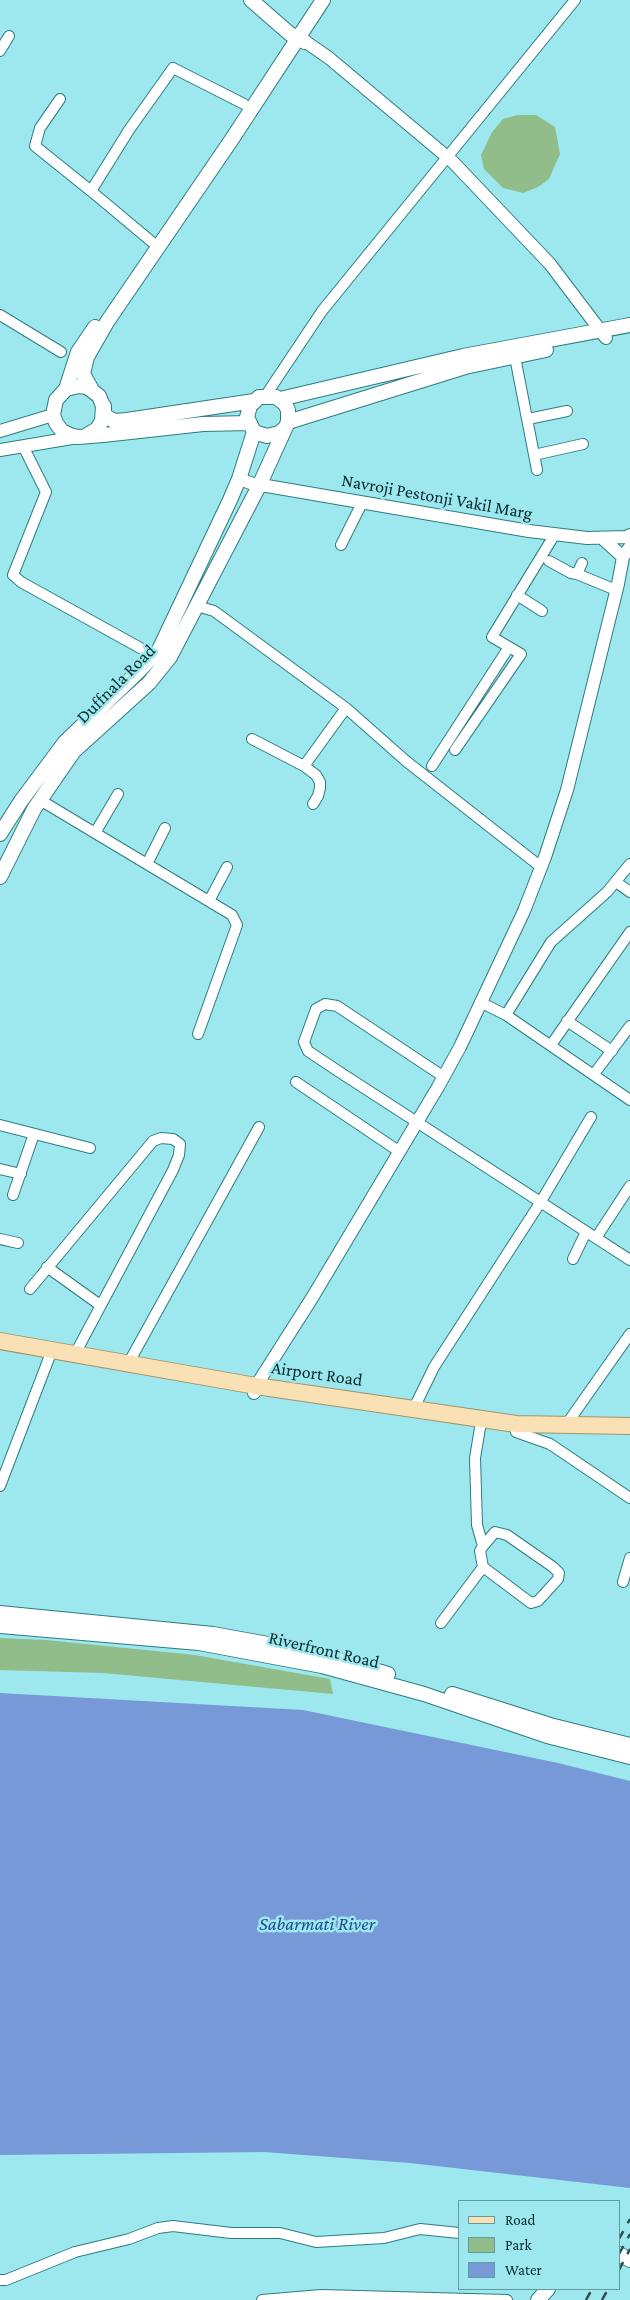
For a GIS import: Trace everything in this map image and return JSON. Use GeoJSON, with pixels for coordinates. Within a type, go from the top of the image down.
{"type":"FeatureCollection","features":[{"type":"Feature","properties":{"kind":"main road"},"geometry":{"type":"LineString","coordinates":[[251,0],[297,35]]}},
{"type":"Feature","properties":{"kind":"main road"},"geometry":{"type":"LineString","coordinates":[[261,0],[297,35]]}},
{"type":"Feature","properties":{"kind":"main road"},"geometry":{"type":"LineString","coordinates":[[313,0],[297,35],[232,139],[107,322],[87,357],[83,374],[92,390],[99,396],[104,415],[114,421],[260,398],[280,399],[463,356],[603,334],[630,333]]}},
{"type":"Feature","properties":{"kind":"main road"},"geometry":{"type":"LineString","coordinates":[[323,0],[244,104],[78,352],[66,389],[56,400],[53,415],[62,431],[83,436],[203,424],[252,427],[267,436],[280,433],[286,426],[465,367],[515,357],[630,325]]}},
{"type":"Feature","properties":{"kind":"main road"},"geometry":{"type":"LineString","coordinates":[[66,389],[78,386],[92,390]]}},
{"type":"Feature","properties":{"kind":"main road"},"geometry":{"type":"LineString","coordinates":[[0,834],[21,800],[65,742],[158,650],[239,479],[252,427],[248,411],[260,398]]}},
{"type":"Feature","properties":{"kind":"main road"},"geometry":{"type":"LineString","coordinates":[[280,399],[288,410],[286,426]]}},
{"type":"Feature","properties":{"kind":"main road"},"geometry":{"type":"LineString","coordinates":[[83,436],[97,429],[102,421],[103,406]]}},
{"type":"Feature","properties":{"kind":"main road","name":"Duffnala Road"},"geometry":{"type":"LineString","coordinates":[[0,877],[40,800],[74,751],[149,683],[170,657],[259,486],[286,426]]}},
{"type":"Feature","properties":{"kind":"main road","name":"Airport Road"},"geometry":{"type":"LineString","coordinates":[[0,1341],[128,1364],[255,1390],[414,1408],[516,1424],[630,1426]]}},
{"type":"Feature","properties":{"kind":"main road","name":"Airport Road"},"geometry":{"type":"LineString","coordinates":[[0,1350],[480,1428],[516,1432],[630,1434]]}},
{"type":"Feature","properties":{"kind":"main road","name":"Riverfront Road"},"geometry":{"type":"LineString","coordinates":[[0,1613],[213,1634],[312,1652],[424,1685],[550,1726],[630,1746]]}},
{"type":"Feature","properties":{"kind":"main road","name":"Riverfront Road"},"geometry":{"type":"LineString","coordinates":[[0,1626],[199,1643],[322,1666],[424,1694],[547,1736],[630,1757]]}},
{"type":"Feature","properties":{"kind":"main road"},"geometry":{"type":"LineString","coordinates":[[538,2300],[547,2290]]}},
{"type":"Feature","properties":{"kind":"street"},"geometry":{"type":"LineString","coordinates":[[260,398],[322,311],[576,0]]}},
{"type":"Feature","properties":{"kind":"street"},"geometry":{"type":"LineString","coordinates":[[297,35],[329,58],[448,158],[550,264],[603,334]]}},
{"type":"Feature","properties":{"kind":"street"},"geometry":{"type":"LineString","coordinates":[[0,51],[10,36]]}},
{"type":"Feature","properties":{"kind":"street"},"geometry":{"type":"LineString","coordinates":[[91,191],[129,130],[173,68],[244,104]]}},
{"type":"Feature","properties":{"kind":"street"},"geometry":{"type":"LineString","coordinates":[[60,99],[40,128],[35,138],[35,146],[152,242]]}},
{"type":"Feature","properties":{"kind":"street"},"geometry":{"type":"LineString","coordinates":[[0,315],[61,352]]}},
{"type":"Feature","properties":{"kind":"street"},"geometry":{"type":"LineString","coordinates":[[515,357],[537,470]]}},
{"type":"Feature","properties":{"kind":"street"},"geometry":{"type":"LineString","coordinates":[[528,419],[567,411]]}},
{"type":"Feature","properties":{"kind":"street"},"geometry":{"type":"LineString","coordinates":[[0,431],[53,415]]}},
{"type":"Feature","properties":{"kind":"street"},"geometry":{"type":"LineString","coordinates":[[0,450],[83,436]]}},
{"type":"Feature","properties":{"kind":"street"},"geometry":{"type":"LineString","coordinates":[[534,455],[583,444]]}},
{"type":"Feature","properties":{"kind":"street"},"geometry":{"type":"LineString","coordinates":[[23,446],[46,492],[13,575],[21,582],[153,655]]}},
{"type":"Feature","properties":{"kind":"street","name":"Navroji Pestonji Vakil Marg"},"geometry":{"type":"LineString","coordinates":[[239,479],[259,486],[465,522],[602,538],[626,537],[630,535]]}},
{"type":"Feature","properties":{"kind":"street"},"geometry":{"type":"LineString","coordinates":[[341,545],[362,503]]}},
{"type":"Feature","properties":{"kind":"street"},"geometry":{"type":"LineString","coordinates":[[455,750],[521,654],[492,637],[555,534]]}},
{"type":"Feature","properties":{"kind":"street"},"geometry":{"type":"LineString","coordinates":[[255,1390],[444,1077],[524,911],[567,790],[626,552],[602,538]]}},
{"type":"Feature","properties":{"kind":"street"},"geometry":{"type":"LineString","coordinates":[[549,561],[571,573],[616,590]]}},
{"type":"Feature","properties":{"kind":"street"},"geometry":{"type":"LineString","coordinates":[[577,574],[582,563]]}},
{"type":"Feature","properties":{"kind":"street"},"geometry":{"type":"LineString","coordinates":[[517,596],[542,611]]}},
{"type":"Feature","properties":{"kind":"street"},"geometry":{"type":"LineString","coordinates":[[197,606],[214,611],[346,708],[406,760],[541,867]]}},
{"type":"Feature","properties":{"kind":"street"},"geometry":{"type":"LineString","coordinates":[[432,766],[509,647]]}},
{"type":"Feature","properties":{"kind":"street"},"geometry":{"type":"LineString","coordinates":[[304,766],[346,708]]}},
{"type":"Feature","properties":{"kind":"street"},"geometry":{"type":"LineString","coordinates":[[252,739],[304,766],[316,775],[320,782],[318,796],[313,804]]}},
{"type":"Feature","properties":{"kind":"street"},"geometry":{"type":"LineString","coordinates":[[95,833],[118,794]]}},
{"type":"Feature","properties":{"kind":"street"},"geometry":{"type":"LineString","coordinates":[[40,800],[232,915],[237,925],[198,1034]]}},
{"type":"Feature","properties":{"kind":"street"},"geometry":{"type":"LineString","coordinates":[[147,864],[165,828]]}},
{"type":"Feature","properties":{"kind":"street"},"geometry":{"type":"LineString","coordinates":[[506,1015],[551,942],[616,882],[630,864]]}},
{"type":"Feature","properties":{"kind":"street"},"geometry":{"type":"LineString","coordinates":[[209,901],[227,867]]}},
{"type":"Feature","properties":{"kind":"street"},"geometry":{"type":"LineString","coordinates":[[616,882],[630,892]]}},
{"type":"Feature","properties":{"kind":"street"},"geometry":{"type":"LineString","coordinates":[[551,1044],[630,932]]}},
{"type":"Feature","properties":{"kind":"street"},"geometry":{"type":"LineString","coordinates":[[480,1002],[506,1015],[551,1044],[630,1100]]}},
{"type":"Feature","properties":{"kind":"street"},"geometry":{"type":"LineString","coordinates":[[444,1077],[336,1006],[325,1004],[316,1009],[304,1042],[308,1051],[540,1204],[630,1260]]}},
{"type":"Feature","properties":{"kind":"street"},"geometry":{"type":"LineString","coordinates":[[567,1021],[612,1051]]}},
{"type":"Feature","properties":{"kind":"street"},"geometry":{"type":"LineString","coordinates":[[594,1074],[630,1026]]}},
{"type":"Feature","properties":{"kind":"street"},"geometry":{"type":"LineString","coordinates":[[296,1082],[400,1152]]}},
{"type":"Feature","properties":{"kind":"street"},"geometry":{"type":"LineString","coordinates":[[414,1408],[434,1367],[540,1204],[591,1117]]}},
{"type":"Feature","properties":{"kind":"street"},"geometry":{"type":"LineString","coordinates":[[0,1125],[90,1148]]}},
{"type":"Feature","properties":{"kind":"street"},"geometry":{"type":"LineString","coordinates":[[128,1364],[258,1127]]}},
{"type":"Feature","properties":{"kind":"street"},"geometry":{"type":"LineString","coordinates":[[13,1195],[34,1134]]}},
{"type":"Feature","properties":{"kind":"street"},"geometry":{"type":"LineString","coordinates":[[30,1289],[153,1141],[161,1138],[173,1139],[180,1144],[179,1155],[173,1170],[75,1354]]}},
{"type":"Feature","properties":{"kind":"street"},"geometry":{"type":"LineString","coordinates":[[0,1169],[21,1174]]}},
{"type":"Feature","properties":{"kind":"street"},"geometry":{"type":"LineString","coordinates":[[596,1238],[630,1186]]}},
{"type":"Feature","properties":{"kind":"street"},"geometry":{"type":"LineString","coordinates":[[573,1259],[586,1232]]}},
{"type":"Feature","properties":{"kind":"street"},"geometry":{"type":"LineString","coordinates":[[0,1239],[18,1243]]}},
{"type":"Feature","properties":{"kind":"street"},"geometry":{"type":"LineString","coordinates":[[48,1267],[100,1304]]}},
{"type":"Feature","properties":{"kind":"street"},"geometry":{"type":"LineString","coordinates":[[566,1425],[630,1334]]}},
{"type":"Feature","properties":{"kind":"street"},"geometry":{"type":"LineString","coordinates":[[0,1486],[49,1358]]}},
{"type":"Feature","properties":{"kind":"street"},"geometry":{"type":"LineString","coordinates":[[480,1428],[475,1458],[477,1526],[483,1546]]}},
{"type":"Feature","properties":{"kind":"street"},"geometry":{"type":"LineString","coordinates":[[516,1432],[550,1444],[630,1498]]}},
{"type":"Feature","properties":{"kind":"street"},"geometry":{"type":"LineString","coordinates":[[495,1532],[501,1533],[559,1573],[558,1579],[538,1601],[532,1603],[483,1567],[480,1550],[483,1546],[495,1532]]}},
{"type":"Feature","properties":{"kind":"street"},"geometry":{"type":"LineString","coordinates":[[623,1582],[630,1558]]}},
{"type":"Feature","properties":{"kind":"street"},"geometry":{"type":"LineString","coordinates":[[441,1623],[483,1567]]}},
{"type":"Feature","properties":{"kind":"street"},"geometry":{"type":"LineString","coordinates":[[0,2280],[6,2280],[75,2252],[130,2239],[165,2227],[231,2233],[280,2233],[316,2242],[384,2238],[420,2229],[458,2233]]}},
{"type":"Feature","properties":{"kind":"street"},"geometry":{"type":"LineString","coordinates":[[262,2300],[321,2295],[507,2300]]}},
{"type":"Feature","properties":{"kind":"green space"},"geometry":{"type":"Polygon","coordinates":[[[518,115],[536,115],[555,127],[560,154],[549,179],[538,187],[523,193],[503,188],[484,169],[481,155],[492,132],[503,119],[518,115]]]}},
{"type":"Feature","properties":{"kind":"green space"},"geometry":{"type":"Polygon","coordinates":[[[0,1638],[46,1640],[195,1655],[330,1679],[333,1694],[103,1673],[0,1670],[0,1638]]]}},
{"type":"Feature","properties":{"kind":"water","name":"Sabarmati River"},"geometry":{"type":"Polygon","coordinates":[[[0,1693],[303,1710],[558,1763],[630,1781],[630,2188],[410,2163],[264,2152],[0,2155],[0,1693]]]}},
{"type":"Feature","properties":{"kind":"railway"},"geometry":{"type":"LineString","coordinates":[[620,2237],[630,2219]]}},
{"type":"Feature","properties":{"kind":"railway"},"geometry":{"type":"LineString","coordinates":[[620,2252],[630,2234]]}},
{"type":"Feature","properties":{"kind":"railway"},"geometry":{"type":"LineString","coordinates":[[620,2268],[630,2249]]}},
{"type":"Feature","properties":{"kind":"railway"},"geometry":{"type":"LineString","coordinates":[[586,2300],[591,2290]]}},
{"type":"Feature","properties":{"kind":"railway"},"geometry":{"type":"LineString","coordinates":[[602,2300],[607,2290]]}}]}
